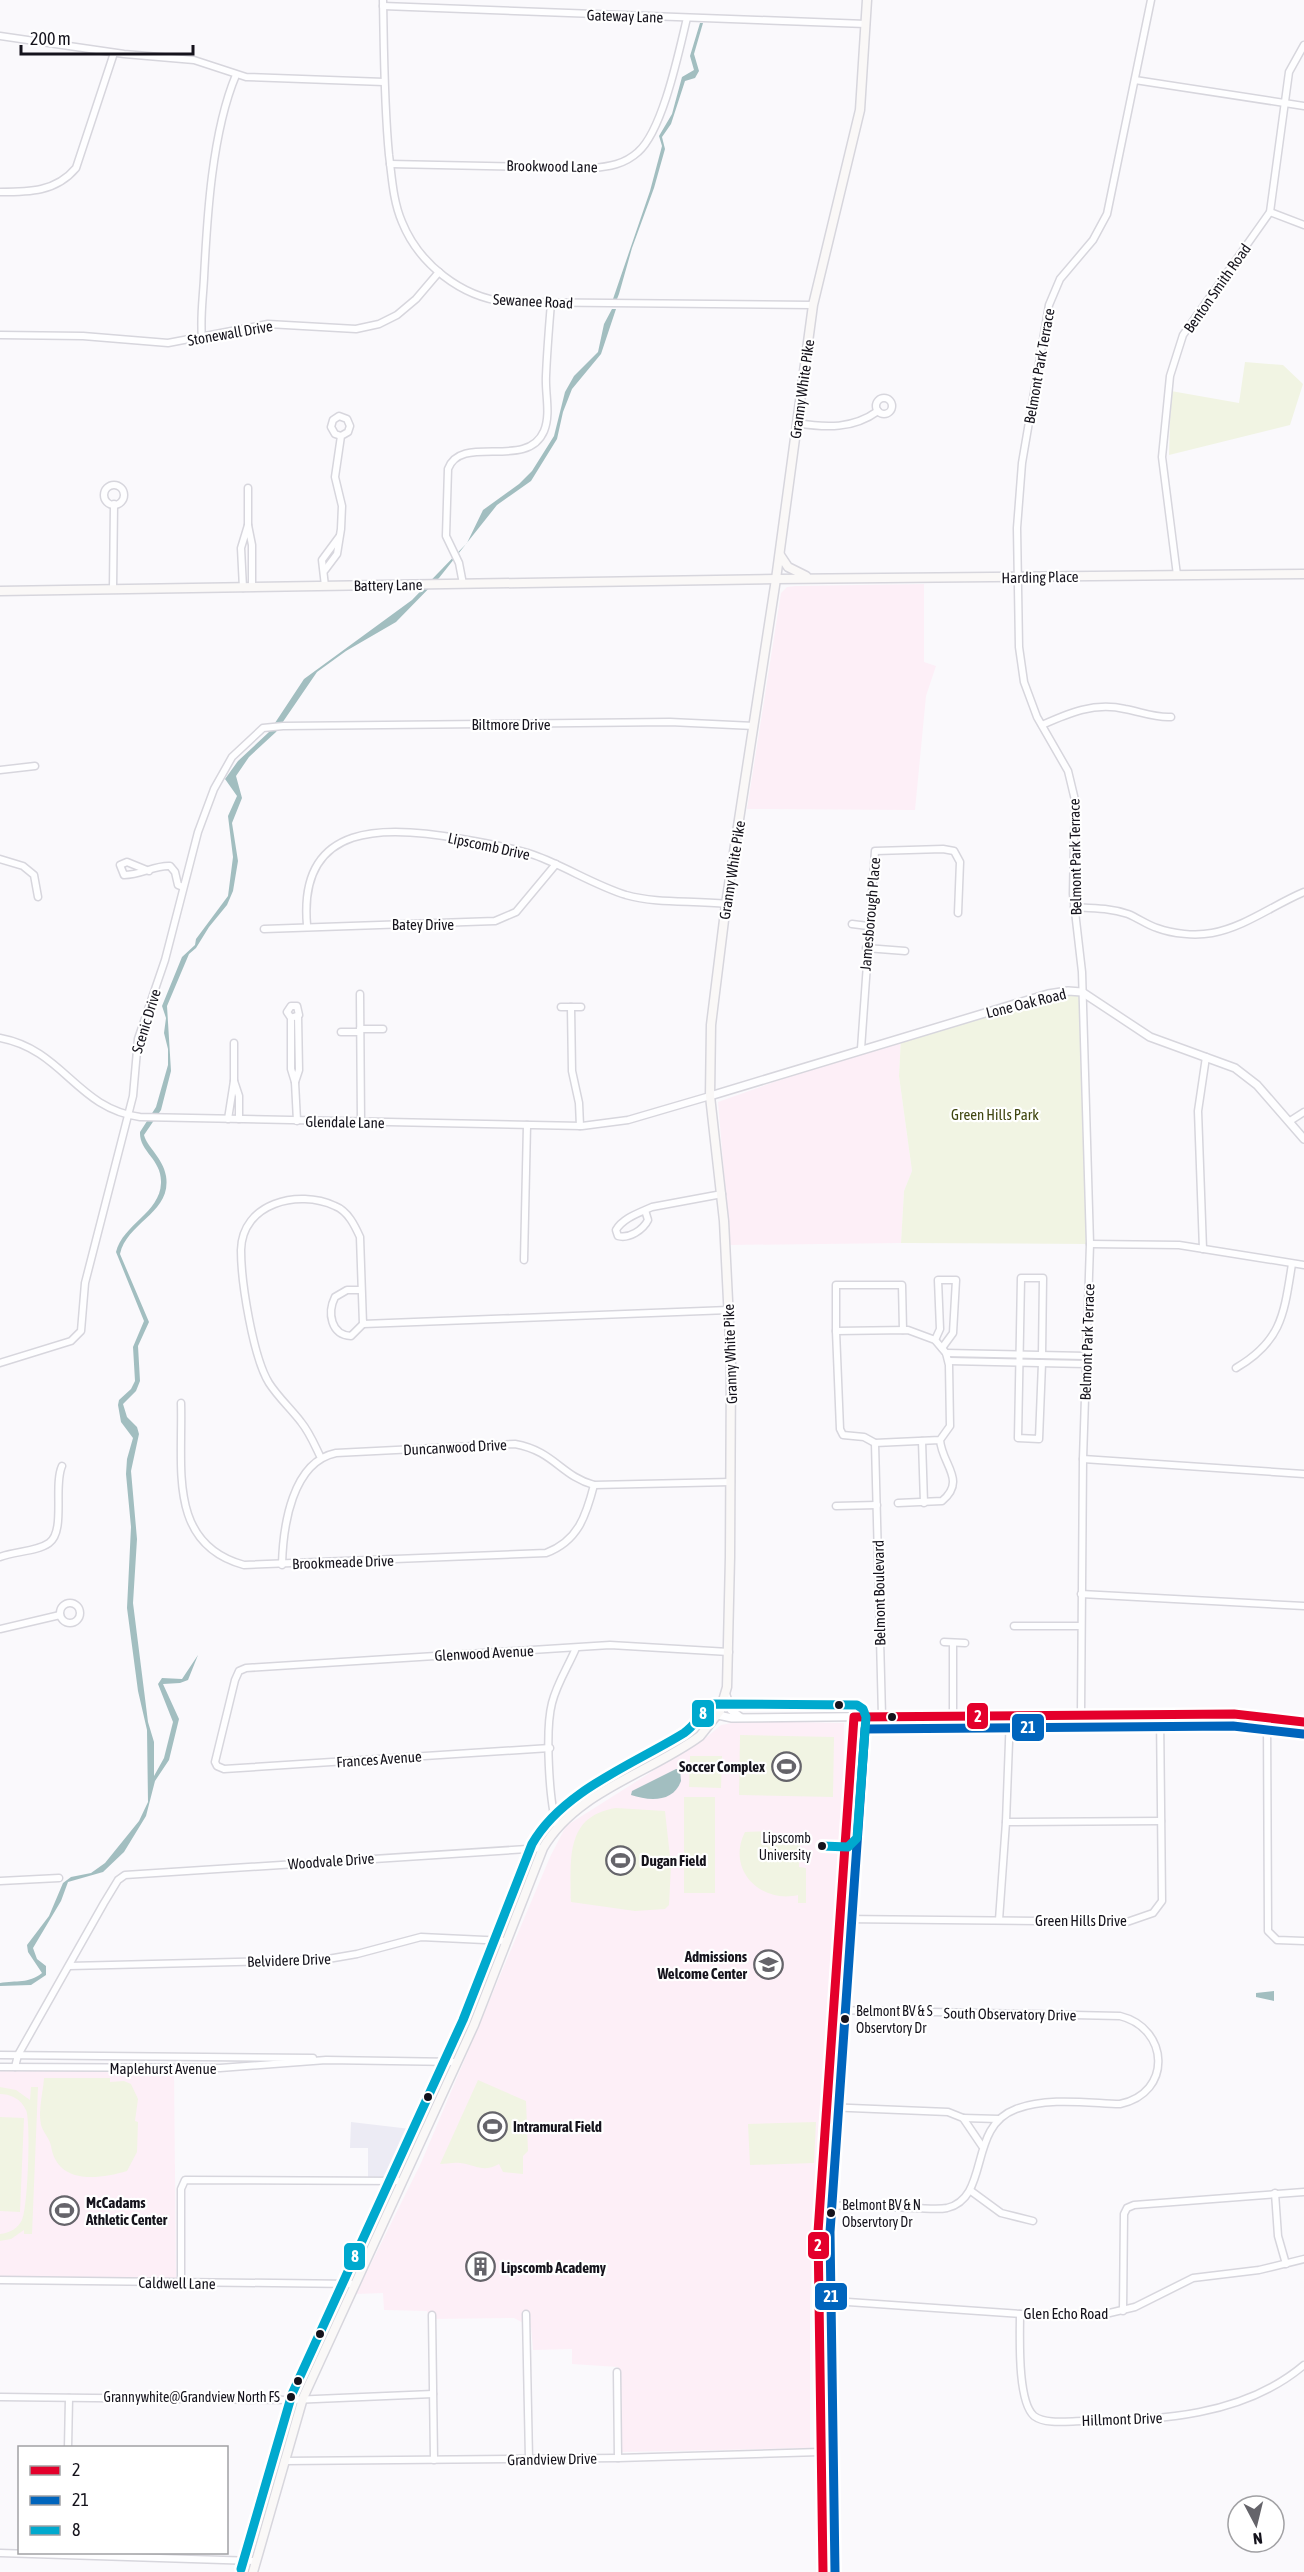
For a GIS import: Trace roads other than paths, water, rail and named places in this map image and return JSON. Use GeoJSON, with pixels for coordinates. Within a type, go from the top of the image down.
{"type":"FeatureCollection","features":[{"type":"Feature","properties":{"kind":"main road","name":"Granny White Pike"},"geometry":{"type":"LineString","coordinates":[[253,2572],[303,2398],[457,2062],[543,1848],[557,1827],[603,1793],[694,1741],[706,1731],[718,1715],[726,1695],[729,1652],[731,1482],[729,1310],[722,1194],[710,1096],[711,1033],[726,904],[777,579],[813,305],[860,110],[867,0]]}},
{"type":"Feature","properties":{"kind":"main road"},"geometry":{"type":"LineString","coordinates":[[780,554],[788,567],[812,579]]}},
{"type":"Feature","properties":{"kind":"main road","name":"Harding Place"},"geometry":{"type":"LineString","coordinates":[[777,579],[1304,574]]}},
{"type":"Feature","properties":{"kind":"main road","name":"Battery Lane"},"geometry":{"type":"LineString","coordinates":[[0,591],[777,579]]}},
{"type":"Feature","properties":{"kind":"street","name":"Belmont Park Terrace"},"geometry":{"type":"LineString","coordinates":[[1081,1713],[1083,1459],[1090,1244],[1082,992],[1074,907],[1073,787],[1065,764],[1042,725],[1029,696],[1021,661],[1018,577],[1020,476],[1048,312],[1060,279],[1093,240],[1107,214],[1151,0]]}},
{"type":"Feature","properties":{"kind":"street","name":"Gateway Lane"},"geometry":{"type":"LineString","coordinates":[[383,3],[866,24]]}},
{"type":"Feature","properties":{"kind":"street","name":"Sewanee Road"},"geometry":{"type":"LineString","coordinates":[[383,3],[384,82],[390,164],[396,202],[404,227],[419,251],[439,272],[459,286],[487,298],[551,303],[813,305]]}},
{"type":"Feature","properties":{"kind":"street","name":"Brookwood Lane"},"geometry":{"type":"LineString","coordinates":[[390,164],[591,168],[619,164],[642,149],[655,128],[687,18]]}},
{"type":"Feature","properties":{"kind":"street"},"geometry":{"type":"LineString","coordinates":[[0,36],[114,53],[198,61],[236,75],[384,82]]}},
{"type":"Feature","properties":{"kind":"street","name":"Benton Smith Road"},"geometry":{"type":"LineString","coordinates":[[1177,575],[1162,457],[1170,376],[1184,335],[1270,212],[1283,102],[1289,72],[1304,45]]}},
{"type":"Feature","properties":{"kind":"street"},"geometry":{"type":"LineString","coordinates":[[0,192],[45,189],[61,182],[72,173],[87,140],[114,53]]}},
{"type":"Feature","properties":{"kind":"street"},"geometry":{"type":"LineString","coordinates":[[202,338],[210,200],[224,111],[236,75]]}},
{"type":"Feature","properties":{"kind":"street"},"geometry":{"type":"LineString","coordinates":[[1135,80],[1304,106]]}},
{"type":"Feature","properties":{"kind":"street"},"geometry":{"type":"LineString","coordinates":[[1270,212],[1304,225]]}},
{"type":"Feature","properties":{"kind":"street","name":"Stonewall Drive"},"geometry":{"type":"LineString","coordinates":[[0,335],[83,336],[168,343],[268,324],[347,330],[369,327],[389,320],[405,309],[439,272]]}},
{"type":"Feature","properties":{"kind":"street"},"geometry":{"type":"LineString","coordinates":[[463,584],[459,563],[446,536],[447,481],[450,464],[463,454],[515,451],[537,442],[544,432],[547,422],[546,390],[551,303]]}},
{"type":"Feature","properties":{"kind":"street"},"geometry":{"type":"LineString","coordinates":[[797,423],[828,427],[843,426],[878,411]]}},
{"type":"Feature","properties":{"kind":"street"},"geometry":{"type":"LineString","coordinates":[[325,570],[337,554],[342,512],[335,475],[341,436]]}},
{"type":"Feature","properties":{"kind":"street"},"geometry":{"type":"LineString","coordinates":[[247,587],[253,555],[248,525],[248,488]]}},
{"type":"Feature","properties":{"kind":"street"},"geometry":{"type":"LineString","coordinates":[[113,590],[114,504]]}},
{"type":"Feature","properties":{"kind":"street"},"geometry":{"type":"LineString","coordinates":[[247,587],[240,548],[248,525]]}},
{"type":"Feature","properties":{"kind":"street"},"geometry":{"type":"LineString","coordinates":[[325,586],[323,558],[339,537]]}},
{"type":"Feature","properties":{"kind":"street"},"geometry":{"type":"LineString","coordinates":[[1042,725],[1078,710],[1100,706],[1172,717]]}},
{"type":"Feature","properties":{"kind":"street","name":"Biltmore Drive"},"geometry":{"type":"LineString","coordinates":[[269,727],[670,722],[754,726]]}},
{"type":"Feature","properties":{"kind":"street","name":"Scenic Drive"},"geometry":{"type":"LineString","coordinates":[[0,1363],[77,1337],[82,1327],[85,1283],[133,1096],[135,1058],[140,1033],[163,966],[198,832],[217,781],[241,747],[269,727]]}},
{"type":"Feature","properties":{"kind":"street"},"geometry":{"type":"LineString","coordinates":[[0,770],[35,766]]}},
{"type":"Feature","properties":{"kind":"street","name":"Lipscomb Drive"},"geometry":{"type":"LineString","coordinates":[[307,925],[306,903],[314,870],[335,844],[360,834],[406,833],[453,837],[506,847],[556,864],[592,882],[630,896],[663,901],[726,904]]}},
{"type":"Feature","properties":{"kind":"street","name":"Jamesborough Place"},"geometry":{"type":"LineString","coordinates":[[861,1049],[873,854],[879,849],[943,849],[957,853],[960,862],[958,913]]}},
{"type":"Feature","properties":{"kind":"street"},"geometry":{"type":"LineString","coordinates":[[0,859],[18,864],[34,875],[38,897]]}},
{"type":"Feature","properties":{"kind":"street","name":"Batey Drive"},"geometry":{"type":"LineString","coordinates":[[264,929],[307,925],[457,924],[504,919],[523,905],[556,864]]}},
{"type":"Feature","properties":{"kind":"street"},"geometry":{"type":"LineString","coordinates":[[149,871],[170,866],[175,872],[178,885],[183,887]]}},
{"type":"Feature","properties":{"kind":"street"},"geometry":{"type":"LineString","coordinates":[[1074,907],[1108,909],[1130,915],[1158,928],[1178,932],[1212,933],[1257,916],[1279,902],[1304,892]]}},
{"type":"Feature","properties":{"kind":"street"},"geometry":{"type":"LineString","coordinates":[[852,924],[868,926]]}},
{"type":"Feature","properties":{"kind":"street"},"geometry":{"type":"LineString","coordinates":[[867,948],[905,951]]}},
{"type":"Feature","properties":{"kind":"street","name":"Lone Oak Road"},"geometry":{"type":"LineString","coordinates":[[710,1096],[1048,994],[1068,991],[1082,992],[1144,1034],[1229,1065],[1250,1078],[1304,1139]]}},
{"type":"Feature","properties":{"kind":"street"},"geometry":{"type":"LineString","coordinates":[[360,994],[361,1122]]}},
{"type":"Feature","properties":{"kind":"street"},"geometry":{"type":"LineString","coordinates":[[561,1007],[581,1007]]}},
{"type":"Feature","properties":{"kind":"street"},"geometry":{"type":"LineString","coordinates":[[571,1007],[572,1071],[579,1103],[580,1126]]}},
{"type":"Feature","properties":{"kind":"street"},"geometry":{"type":"LineString","coordinates":[[295,1082],[299,1070],[295,1017],[291,1069],[295,1082],[297,1121]]}},
{"type":"Feature","properties":{"kind":"street"},"geometry":{"type":"LineString","coordinates":[[341,1032],[383,1029]]}},
{"type":"Feature","properties":{"kind":"street","name":"Glendale Lane"},"geometry":{"type":"LineString","coordinates":[[0,1038],[25,1045],[40,1053],[95,1101],[109,1110],[144,1117],[580,1126],[628,1120],[710,1096]]}},
{"type":"Feature","properties":{"kind":"street"},"geometry":{"type":"LineString","coordinates":[[228,1119],[234,1081],[234,1043]]}},
{"type":"Feature","properties":{"kind":"street"},"geometry":{"type":"LineString","coordinates":[[291,1047],[299,1047]]}},
{"type":"Feature","properties":{"kind":"street"},"geometry":{"type":"LineString","coordinates":[[1203,1249],[1198,1111],[1206,1057]]}},
{"type":"Feature","properties":{"kind":"street"},"geometry":{"type":"LineString","coordinates":[[234,1081],[239,1096],[239,1119]]}},
{"type":"Feature","properties":{"kind":"street"},"geometry":{"type":"LineString","coordinates":[[1290,1122],[1304,1112]]}},
{"type":"Feature","properties":{"kind":"street"},"geometry":{"type":"LineString","coordinates":[[524,1260],[527,1125]]}},
{"type":"Feature","properties":{"kind":"street"},"geometry":{"type":"LineString","coordinates":[[645,1210],[648,1220],[645,1226],[629,1236],[618,1236],[616,1230],[620,1224],[645,1210],[722,1194]]}},
{"type":"Feature","properties":{"kind":"street"},"geometry":{"type":"LineString","coordinates":[[282,1565],[286,1528],[297,1489],[306,1471],[321,1458],[308,1432],[274,1390],[261,1366],[248,1309],[241,1252],[242,1235],[251,1218],[262,1209],[292,1200],[336,1206],[346,1214],[360,1237],[360,1290],[363,1324]]}},
{"type":"Feature","properties":{"kind":"street"},"geometry":{"type":"LineString","coordinates":[[1090,1244],[1152,1243],[1304,1265]]}},
{"type":"Feature","properties":{"kind":"street"},"geometry":{"type":"LineString","coordinates":[[1236,1368],[1261,1352],[1279,1328],[1292,1264]]}},
{"type":"Feature","properties":{"kind":"street"},"geometry":{"type":"LineString","coordinates":[[1042,1355],[1043,1278],[1021,1278],[1018,1438],[1040,1438],[1042,1363]]}},
{"type":"Feature","properties":{"kind":"street"},"geometry":{"type":"LineString","coordinates":[[935,1340],[940,1329],[938,1280],[956,1280],[954,1333],[944,1350]]}},
{"type":"Feature","properties":{"kind":"street"},"geometry":{"type":"LineString","coordinates":[[903,1330],[902,1285],[836,1285],[841,1432],[845,1437],[864,1437],[875,1443],[940,1440]]}},
{"type":"Feature","properties":{"kind":"street"},"geometry":{"type":"LineString","coordinates":[[360,1290],[347,1290],[335,1298],[332,1303],[332,1323],[339,1334],[351,1336],[363,1324],[729,1310]]}},
{"type":"Feature","properties":{"kind":"street"},"geometry":{"type":"LineString","coordinates":[[836,1331],[903,1330],[935,1340],[949,1360],[950,1426],[940,1440],[942,1454],[955,1479],[944,1499],[924,1503],[898,1503]]}},
{"type":"Feature","properties":{"kind":"street"},"geometry":{"type":"LineString","coordinates":[[944,1350],[1086,1356]]}},
{"type":"Feature","properties":{"kind":"street"},"geometry":{"type":"LineString","coordinates":[[949,1360],[1086,1364]]}},
{"type":"Feature","properties":{"kind":"street","name":"Brookmeade Drive"},"geometry":{"type":"LineString","coordinates":[[181,1403],[184,1499],[188,1520],[196,1535],[209,1549],[233,1562],[253,1566],[546,1552],[569,1540],[578,1530],[594,1485]]}},
{"type":"Feature","properties":{"kind":"street"},"geometry":{"type":"LineString","coordinates":[[922,1441],[924,1503]]}},
{"type":"Feature","properties":{"kind":"street","name":"Belmont Boulevard"},"geometry":{"type":"LineString","coordinates":[[875,1443],[882,1716]]}},
{"type":"Feature","properties":{"kind":"street","name":"Duncanwood Drive"},"geometry":{"type":"LineString","coordinates":[[321,1458],[352,1452],[515,1444],[537,1449],[574,1477],[594,1485],[731,1482]]}},
{"type":"Feature","properties":{"kind":"street"},"geometry":{"type":"LineString","coordinates":[[1083,1459],[1304,1474]]}},
{"type":"Feature","properties":{"kind":"street"},"geometry":{"type":"LineString","coordinates":[[0,1557],[43,1546],[53,1539],[57,1527],[57,1482],[62,1466]]}},
{"type":"Feature","properties":{"kind":"street"},"geometry":{"type":"LineString","coordinates":[[836,1506],[877,1505]]}},
{"type":"Feature","properties":{"kind":"street"},"geometry":{"type":"LineString","coordinates":[[53,1539],[59,1544]]}},
{"type":"Feature","properties":{"kind":"street"},"geometry":{"type":"LineString","coordinates":[[1082,1594],[1304,1606]]}},
{"type":"Feature","properties":{"kind":"street"},"geometry":{"type":"LineString","coordinates":[[0,1629],[60,1615]]}},
{"type":"Feature","properties":{"kind":"street"},"geometry":{"type":"LineString","coordinates":[[1014,1626],[1081,1626]]}},
{"type":"Feature","properties":{"kind":"street"},"geometry":{"type":"LineString","coordinates":[[944,1642],[965,1642]]}},
{"type":"Feature","properties":{"kind":"street"},"geometry":{"type":"LineString","coordinates":[[953,1642],[953,1715]]}},
{"type":"Feature","properties":{"kind":"street","name":"Glenwood Avenue"},"geometry":{"type":"LineString","coordinates":[[215,1759],[239,1671],[246,1668],[623,1645],[729,1652]]}},
{"type":"Feature","properties":{"kind":"street"},"geometry":{"type":"LineString","coordinates":[[557,1827],[554,1814],[550,1748],[552,1703],[576,1648]]}},
{"type":"Feature","properties":{"kind":"street"},"geometry":{"type":"LineString","coordinates":[[726,1695],[731,1710],[742,1718]]}},
{"type":"Feature","properties":{"kind":"street"},"geometry":{"type":"LineString","coordinates":[[718,1715],[742,1718],[1160,1713],[1267,1717],[1304,1722]]}},
{"type":"Feature","properties":{"kind":"street","name":"Green Hills Drive"},"geometry":{"type":"LineString","coordinates":[[841,1918],[1127,1922],[1153,1913],[1162,1901],[1160,1713]]}},
{"type":"Feature","properties":{"kind":"street"},"geometry":{"type":"LineString","coordinates":[[999,1920],[1010,1715]]}},
{"type":"Feature","properties":{"kind":"street"},"geometry":{"type":"LineString","coordinates":[[823,2572],[819,2205],[854,1717]]}},
{"type":"Feature","properties":{"kind":"street"},"geometry":{"type":"LineString","coordinates":[[1267,1717],[1268,1931],[1277,1940],[1304,1941]]}},
{"type":"Feature","properties":{"kind":"street","name":"Frances Avenue"},"geometry":{"type":"LineString","coordinates":[[215,1759],[217,1766],[224,1769],[550,1748]]}},
{"type":"Feature","properties":{"kind":"street"},"geometry":{"type":"LineString","coordinates":[[1006,1822],[1161,1821]]}},
{"type":"Feature","properties":{"kind":"street","name":"Woodvale Drive"},"geometry":{"type":"LineString","coordinates":[[69,1965],[120,1878],[135,1873],[543,1848]]}},
{"type":"Feature","properties":{"kind":"street"},"geometry":{"type":"LineString","coordinates":[[0,1881],[58,1878]]}},
{"type":"Feature","properties":{"kind":"street","name":"Belvidere Drive"},"geometry":{"type":"LineString","coordinates":[[69,1965],[322,1960],[357,1954],[421,1937],[506,1941]]}},
{"type":"Feature","properties":{"kind":"street"},"geometry":{"type":"LineString","coordinates":[[15,2067],[18,2055],[69,1965]]}},
{"type":"Feature","properties":{"kind":"street","name":"South Observatory Drive"},"geometry":{"type":"LineString","coordinates":[[833,2010],[1120,2016],[1135,2020],[1151,2034],[1158,2053],[1159,2070],[1154,2082],[1133,2101],[1120,2104],[1039,2104],[1016,2109],[999,2119]]}},
{"type":"Feature","properties":{"kind":"street","name":"Maplehurst Avenue"},"geometry":{"type":"LineString","coordinates":[[0,2055],[305,2057],[326,2060]]}},
{"type":"Feature","properties":{"kind":"street","name":"Maplehurst Avenue"},"geometry":{"type":"LineString","coordinates":[[0,2067],[220,2068],[326,2060],[457,2062]]}},
{"type":"Feature","properties":{"kind":"street"},"geometry":{"type":"LineString","coordinates":[[826,2107],[927,2109],[948,2112],[963,2118],[999,2119]]}},
{"type":"Feature","properties":{"kind":"street"},"geometry":{"type":"LineString","coordinates":[[963,2118],[981,2146]]}},
{"type":"Feature","properties":{"kind":"street"},"geometry":{"type":"LineString","coordinates":[[819,2205],[949,2207],[971,2191],[978,2169],[981,2146],[999,2119]]}},
{"type":"Feature","properties":{"kind":"street"},"geometry":{"type":"LineString","coordinates":[[181,2283],[181,2192],[185,2180],[402,2181]]}},
{"type":"Feature","properties":{"kind":"street"},"geometry":{"type":"LineString","coordinates":[[971,2191],[1001,2213],[1034,2222]]}},
{"type":"Feature","properties":{"kind":"street"},"geometry":{"type":"LineString","coordinates":[[1123,2312],[1124,2214],[1127,2208],[1134,2205],[1304,2192]]}},
{"type":"Feature","properties":{"kind":"street"},"geometry":{"type":"LineString","coordinates":[[1275,2193],[1278,2236],[1286,2264]]}},
{"type":"Feature","properties":{"kind":"street","name":"Glen Echo Road"},"geometry":{"type":"LineString","coordinates":[[819,2300],[1070,2316],[1123,2312],[1192,2278],[1259,2270],[1304,2259]]}},
{"type":"Feature","properties":{"kind":"street","name":"Caldwell Lane"},"geometry":{"type":"LineString","coordinates":[[0,2280],[354,2284]]}},
{"type":"Feature","properties":{"kind":"street"},"geometry":{"type":"LineString","coordinates":[[526,2314],[529,2459]]}},
{"type":"Feature","properties":{"kind":"street","name":"Hillmont Drive"},"geometry":{"type":"LineString","coordinates":[[1020,2314],[1024,2392],[1030,2411],[1039,2419],[1101,2421],[1187,2415],[1244,2400],[1276,2384],[1304,2365]]}},
{"type":"Feature","properties":{"kind":"street"},"geometry":{"type":"LineString","coordinates":[[432,2315],[434,2460]]}},
{"type":"Feature","properties":{"kind":"street"},"geometry":{"type":"LineString","coordinates":[[617,2372],[618,2458]]}},
{"type":"Feature","properties":{"kind":"street"},"geometry":{"type":"LineString","coordinates":[[0,2397],[292,2400],[433,2394]]}},
{"type":"Feature","properties":{"kind":"street"},"geometry":{"type":"LineString","coordinates":[[68,2446],[69,2398]]}},
{"type":"Feature","properties":{"kind":"street","name":"Grandview Drive"},"geometry":{"type":"LineString","coordinates":[[284,2461],[618,2458],[820,2452]]}},
{"type":"Feature","properties":{"kind":"street"},"geometry":{"type":"LineString","coordinates":[[0,2553],[18,2554]]}},
{"type":"Feature","properties":{"kind":"street"},"geometry":{"type":"LineString","coordinates":[[34,2554],[255,2561]]}},
{"type":"Feature","properties":{"kind":"water"},"geometry":{"type":"Polygon","coordinates":[[[700,23],[703,23],[694,54],[699,71],[695,78],[685,81],[671,124],[662,137],[665,149],[654,188],[632,248],[619,294],[617,299],[613,299],[650,191],[662,146],[659,136],[672,114],[682,77],[694,70],[690,56],[700,23]]]}},
{"type":"Feature","properties":{"kind":"water"},"geometry":{"type":"Polygon","coordinates":[[[612,309],[616,309],[601,354],[572,389],[563,412],[557,439],[531,481],[497,505],[467,542],[483,510],[519,484],[532,471],[554,436],[565,392],[574,376],[598,352],[604,324],[612,309]]]}},
{"type":"Feature","properties":{"kind":"water"},"geometry":{"type":"Polygon","coordinates":[[[466,544],[439,578],[396,622],[346,651],[317,672],[276,732],[249,757],[236,776],[242,798],[232,823],[238,861],[233,891],[227,905],[196,948],[189,954],[167,1006],[171,1071],[161,1110],[144,1135],[164,1170],[166,1189],[156,1209],[131,1234],[120,1254],[149,1322],[138,1346],[140,1381],[136,1391],[123,1404],[127,1417],[137,1427],[139,1434],[131,1471],[137,1539],[133,1603],[148,1722],[154,1742],[154,1776],[164,1758],[173,1722],[158,1684],[162,1678],[182,1679],[198,1655],[188,1680],[163,1684],[179,1719],[169,1760],[155,1781],[146,1816],[124,1852],[103,1872],[68,1882],[61,1901],[33,1948],[37,1959],[46,1966],[46,1975],[31,1985],[0,1986],[0,1983],[27,1980],[42,1973],[28,1952],[27,1945],[49,1916],[63,1883],[71,1877],[91,1873],[105,1863],[139,1821],[148,1802],[147,1730],[138,1691],[127,1608],[131,1527],[126,1474],[127,1459],[133,1438],[121,1422],[118,1405],[119,1400],[131,1389],[135,1381],[133,1347],[144,1321],[116,1252],[126,1234],[155,1202],[161,1183],[158,1168],[143,1145],[140,1132],[156,1107],[168,1065],[168,1049],[164,1033],[166,1018],[162,1006],[182,957],[195,945],[196,939],[228,896],[233,857],[228,816],[237,796],[225,779],[238,761],[269,732],[304,679],[412,600],[466,544]]]}},
{"type":"Feature","properties":{"kind":"water"},"geometry":{"type":"Polygon","coordinates":[[[680,1769],[681,1781],[677,1788],[666,1797],[653,1799],[631,1795],[632,1791],[680,1769]]]}},
{"type":"Feature","properties":{"kind":"water"},"geometry":{"type":"Polygon","coordinates":[[[1274,1991],[1274,2001],[1256,1997],[1256,1993],[1274,1991]]]}},
{"type":"Feature","properties":{"kind":"place","name":"Soccer Complex"},"geometry":{"type":"Point","coordinates":[786,1766]}},
{"type":"Feature","properties":{"kind":"place","name":"Lipscomb University"},"geometry":{"type":"Point","coordinates":[822,1846]}},
{"type":"Feature","properties":{"kind":"place","name":"Dugan Field"},"geometry":{"type":"Point","coordinates":[620,1860]}},
{"type":"Feature","properties":{"kind":"place","name":"Admissions Welcome Center"},"geometry":{"type":"Point","coordinates":[768,1965]}},
{"type":"Feature","properties":{"kind":"place","name":"Belmont BV & S Observtory Dr"},"geometry":{"type":"Point","coordinates":[845,2019]}},
{"type":"Feature","properties":{"kind":"place","name":"Intramural Field"},"geometry":{"type":"Point","coordinates":[492,2126]}},
{"type":"Feature","properties":{"kind":"place","name":"McCadams Athletic Center"},"geometry":{"type":"Point","coordinates":[65,2211]}},
{"type":"Feature","properties":{"kind":"place","name":"Belmont BV & N Observtory Dr"},"geometry":{"type":"Point","coordinates":[831,2213]}},
{"type":"Feature","properties":{"kind":"place","name":"Lipscomb Academy"},"geometry":{"type":"Point","coordinates":[480,2267]}},
{"type":"Feature","properties":{"kind":"place","name":"Grannywhite@Grandview North FS"},"geometry":{"type":"Point","coordinates":[291,2397]}},
{"type":"Feature","properties":{"kind":"park label","name":"Green Hills Park"},"geometry":{"type":"Point","coordinates":[995,1114]}}]}
